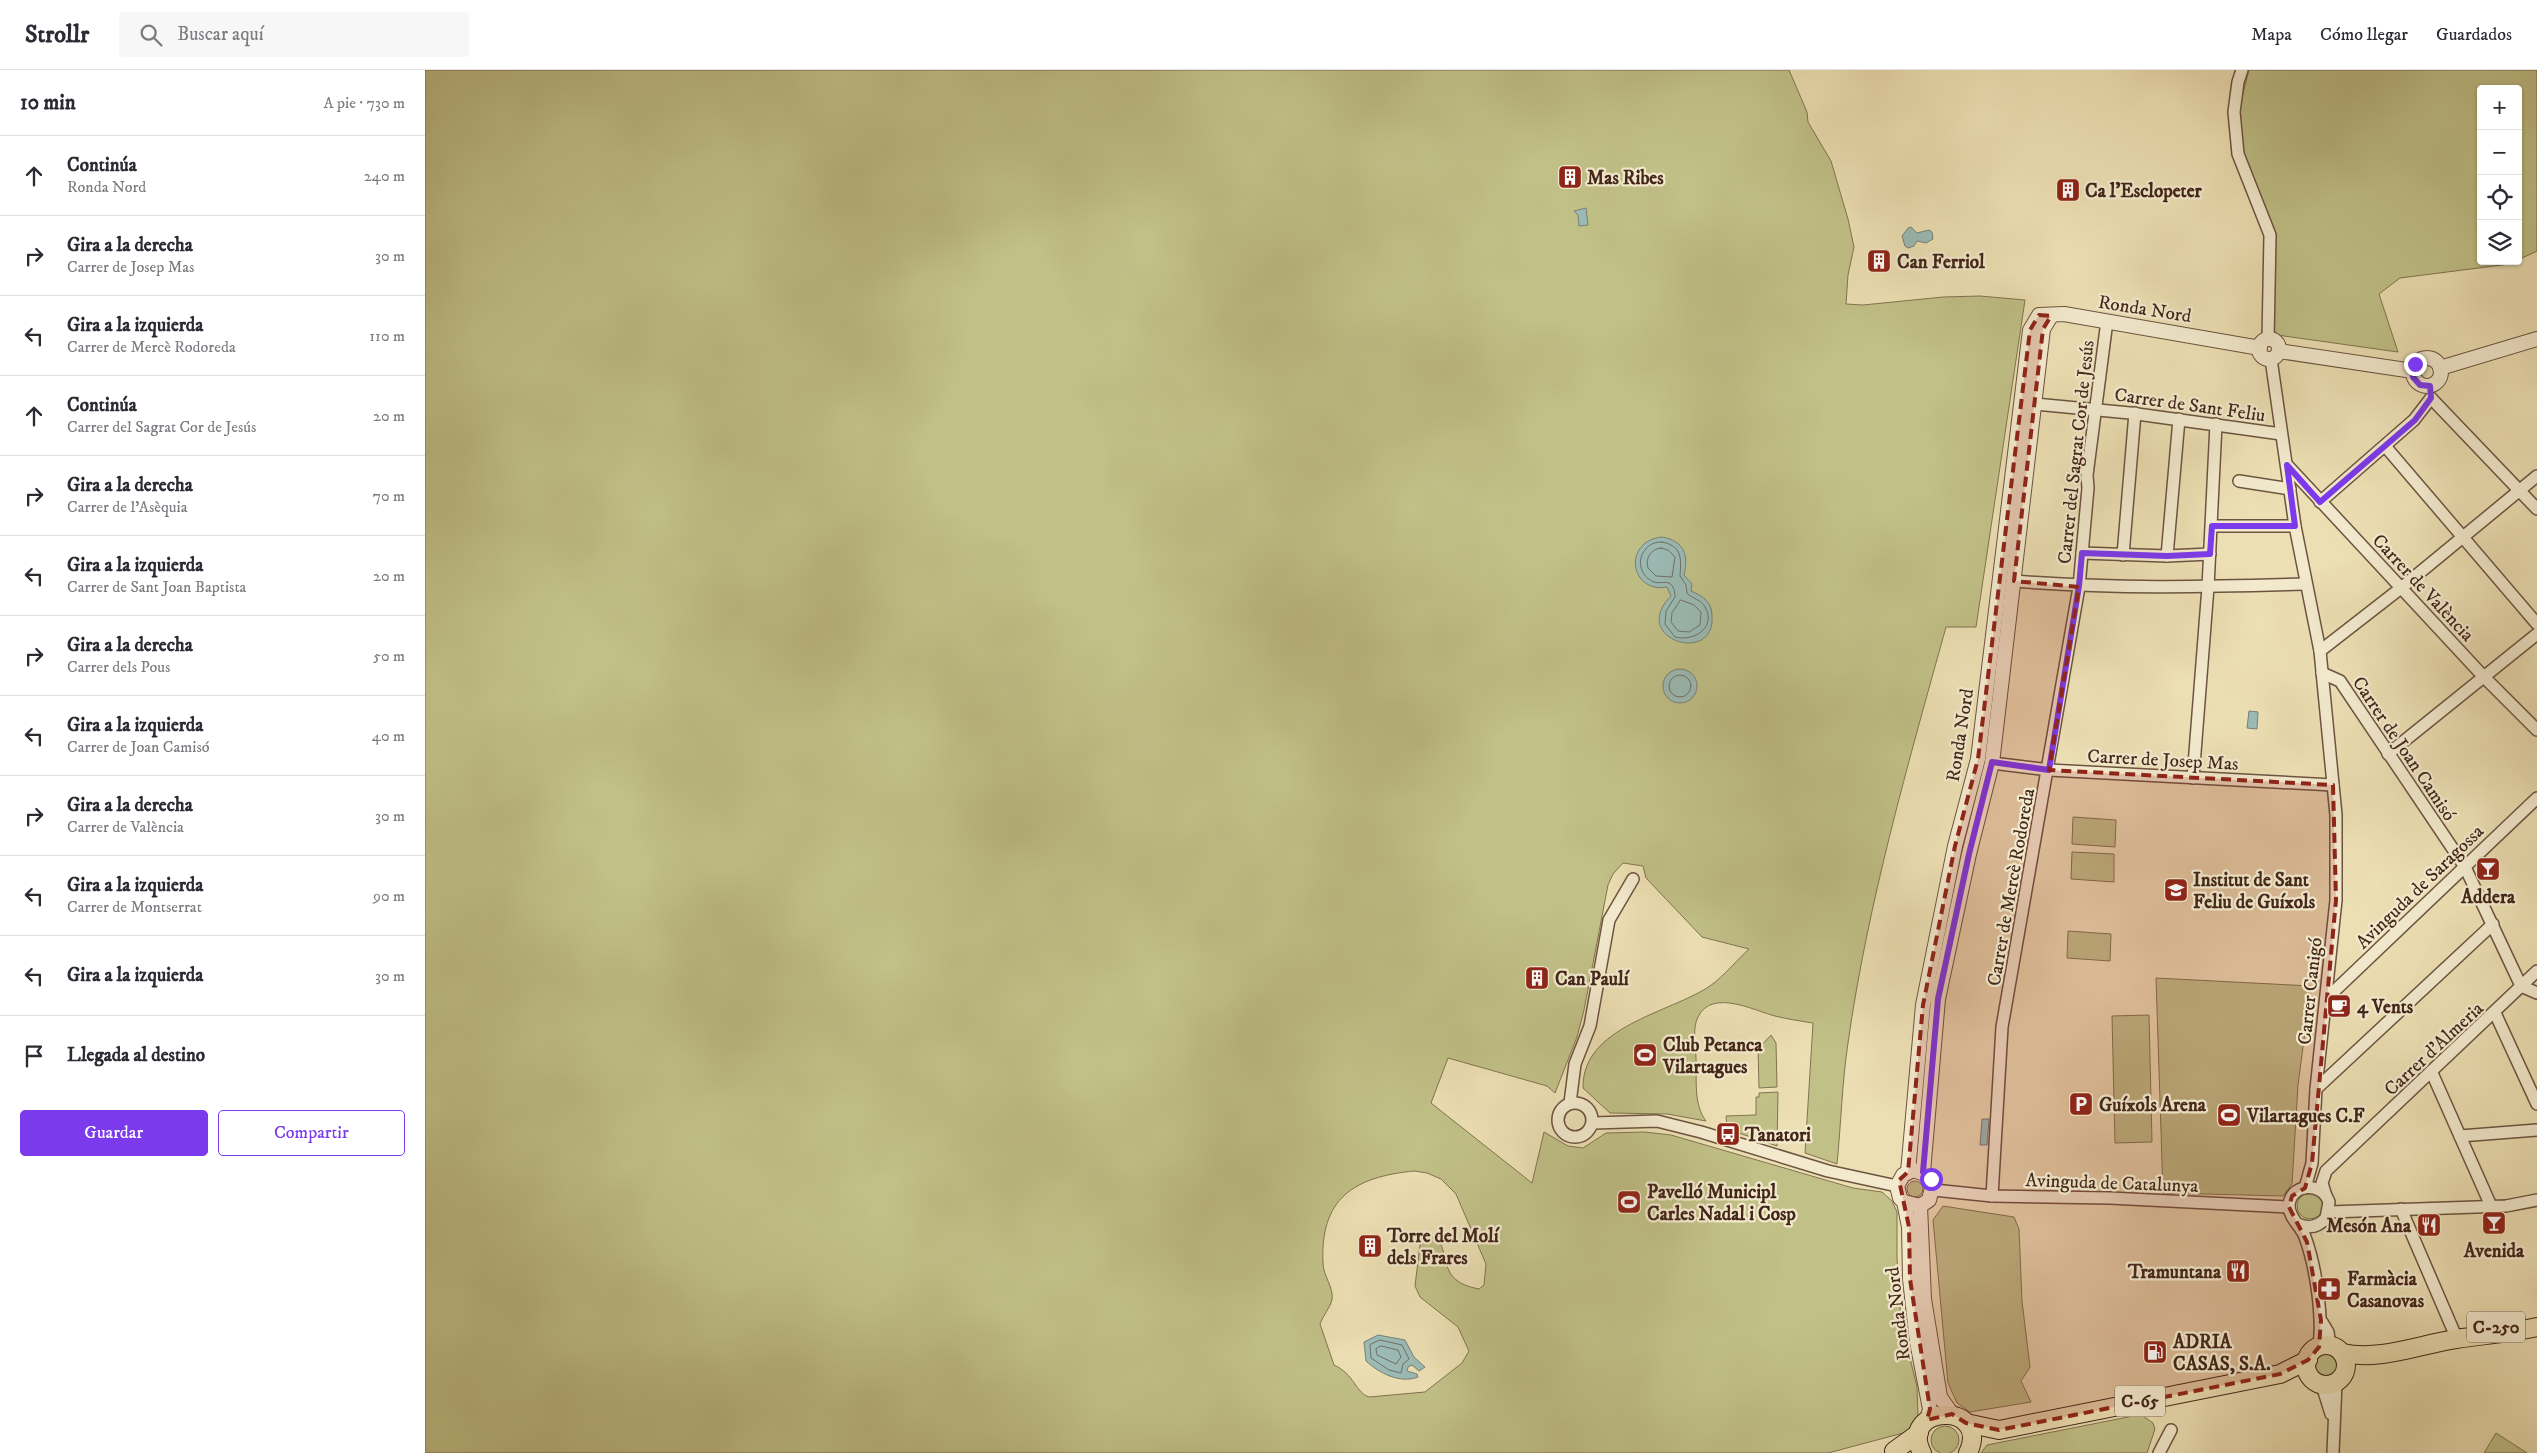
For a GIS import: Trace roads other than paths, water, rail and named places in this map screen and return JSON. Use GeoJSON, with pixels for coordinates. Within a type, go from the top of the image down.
{"type":"FeatureCollection","features":[{"type":"Feature","properties":{"kind":"main road","name":"C-250"},"geometry":{"type":"LineString","coordinates":[[2457,1339],[2488,1329],[2537,1319]]}},
{"type":"Feature","properties":{"kind":"main road","name":"C-250"},"geometry":{"type":"LineString","coordinates":[[2327,1365],[2457,1339],[2490,1336],[2537,1327]]}},
{"type":"Feature","properties":{"kind":"main road","name":"C-65"},"geometry":{"type":"LineString","coordinates":[[1969,1450],[1999,1430],[2327,1365]]}},
{"type":"Feature","properties":{"kind":"main road"},"geometry":{"type":"LineString","coordinates":[[1896,1452],[1923,1426],[1943,1413],[1959,1419],[1970,1431],[1969,1450]]}},
{"type":"Feature","properties":{"kind":"main road","name":"C-65"},"geometry":{"type":"LineString","coordinates":[[1959,1419],[1999,1430]]}},
{"type":"Feature","properties":{"kind":"main road"},"geometry":{"type":"LineString","coordinates":[[1922,1453],[1918,1441],[1923,1426]]}},
{"type":"Feature","properties":{"kind":"street"},"geometry":{"type":"LineString","coordinates":[[2242,70],[2238,82],[2234,112],[2238,154],[2270,235],[2264,344],[2277,343],[2275,355],[2281,434],[2295,526],[2305,584],[2320,651],[2322,673]]}},
{"type":"Feature","properties":{"kind":"street","name":"Ronda Nord"},"geometry":{"type":"LineString","coordinates":[[1908,1172],[1923,1005],[1955,846],[1978,759],[2019,403],[2030,330],[2045,316],[2064,314],[2233,342],[2264,344]]}},
{"type":"Feature","properties":{"kind":"street","name":"Ronda Nord"},"geometry":{"type":"LineString","coordinates":[[1923,1172],[1938,999],[1969,854],[1992,762],[2045,316]]}},
{"type":"Feature","properties":{"kind":"street","name":"Carrer del Sagrat Cor de Jesús"},"geometry":{"type":"LineString","coordinates":[[2079,586],[2095,409],[2107,321]]}},
{"type":"Feature","properties":{"kind":"street"},"geometry":{"type":"LineString","coordinates":[[2440,368],[2537,339]]}},
{"type":"Feature","properties":{"kind":"street"},"geometry":{"type":"LineString","coordinates":[[2275,355],[2303,356],[2413,371]]}},
{"type":"Feature","properties":{"kind":"street"},"geometry":{"type":"LineString","coordinates":[[2320,502],[2415,420],[2431,392],[2440,378],[2440,368],[2434,360],[2425,358],[2417,362],[2413,371],[2417,383],[2431,392],[2537,509]]}},
{"type":"Feature","properties":{"kind":"street","name":"Carrer de Sant Feliu"},"geometry":{"type":"LineString","coordinates":[[2035,404],[2179,419],[2281,434]]}},
{"type":"Feature","properties":{"kind":"street"},"geometry":{"type":"LineString","coordinates":[[2123,555],[2135,414]]}},
{"type":"Feature","properties":{"kind":"street"},"geometry":{"type":"LineString","coordinates":[[2167,556],[2179,419]]}},
{"type":"Feature","properties":{"kind":"street"},"geometry":{"type":"LineString","coordinates":[[2193,778],[2208,588],[2216,424]]}},
{"type":"Feature","properties":{"kind":"street"},"geometry":{"type":"LineString","coordinates":[[2385,446],[2537,624]]}},
{"type":"Feature","properties":{"kind":"street","name":"Carrer de València"},"geometry":{"type":"LineString","coordinates":[[2287,465],[2483,676],[2537,730]]}},
{"type":"Feature","properties":{"kind":"street"},"geometry":{"type":"LineString","coordinates":[[2320,651],[2401,588],[2537,476]]}},
{"type":"Feature","properties":{"kind":"street"},"geometry":{"type":"LineString","coordinates":[[2239,481],[2290,489]]}},
{"type":"Feature","properties":{"kind":"street"},"geometry":{"type":"LineString","coordinates":[[2212,526],[2295,526]]}},
{"type":"Feature","properties":{"kind":"street"},"geometry":{"type":"LineString","coordinates":[[2082,553],[2167,556],[2210,554]]}},
{"type":"Feature","properties":{"kind":"street"},"geometry":{"type":"LineString","coordinates":[[2014,581],[2079,586],[2208,588],[2305,584]]}},
{"type":"Feature","properties":{"kind":"street","name":"Carrer de Mercè Rodoreda"},"geometry":{"type":"LineString","coordinates":[[1992,1196],[2002,1027],[2049,770],[2079,586]]}},
{"type":"Feature","properties":{"kind":"street"},"geometry":{"type":"LineString","coordinates":[[2388,754],[2537,634]]}},
{"type":"Feature","properties":{"kind":"street","name":"Carrer de Joan Camisó"},"geometry":{"type":"LineString","coordinates":[[2322,673],[2340,681],[2465,867],[2521,986]]}},
{"type":"Feature","properties":{"kind":"street","name":"Carrer Canigó"},"geometry":{"type":"LineString","coordinates":[[2289,1207],[2293,1196],[2305,1188],[2312,1164],[2316,1089],[2335,900],[2336,815],[2322,673]]}},
{"type":"Feature","properties":{"kind":"street","name":"Carrer de Josep Mas"},"geometry":{"type":"LineString","coordinates":[[1992,762],[2049,770],[2333,785]]}},
{"type":"Feature","properties":{"kind":"street","name":"Avinguda de Saragossa"},"geometry":{"type":"LineString","coordinates":[[2326,999],[2537,798]]}},
{"type":"Feature","properties":{"kind":"street"},"geometry":{"type":"LineString","coordinates":[[1570,1103],[1575,1064],[1590,1026],[1609,920],[1633,879]]}},
{"type":"Feature","properties":{"kind":"street"},"geometry":{"type":"LineString","coordinates":[[2316,1089],[2493,924]]}},
{"type":"Feature","properties":{"kind":"street","name":"Carrer d'Almeria"},"geometry":{"type":"LineString","coordinates":[[2323,1193],[2323,1183],[2327,1172],[2537,971]]}},
{"type":"Feature","properties":{"kind":"street"},"geometry":{"type":"LineString","coordinates":[[2521,986],[2537,993]]}},
{"type":"Feature","properties":{"kind":"street"},"geometry":{"type":"LineString","coordinates":[[2495,1013],[2537,1104]]}},
{"type":"Feature","properties":{"kind":"street"},"geometry":{"type":"LineString","coordinates":[[2432,1073],[2491,1206]]}},
{"type":"Feature","properties":{"kind":"street"},"geometry":{"type":"LineString","coordinates":[[1570,1103],[1584,1105],[1592,1116],[1593,1123],[1589,1132],[1581,1137],[1571,1137],[1563,1132],[1558,1124],[1558,1116],[1562,1108],[1570,1103]]}},
{"type":"Feature","properties":{"kind":"street"},"geometry":{"type":"LineString","coordinates":[[1593,1123],[1657,1121],[1710,1134],[1828,1171],[1897,1186],[1899,1180],[1908,1172],[1923,1172],[1931,1179],[1934,1190],[1929,1200],[1920,1206],[1904,1202]]}},
{"type":"Feature","properties":{"kind":"street"},"geometry":{"type":"LineString","coordinates":[[2460,1136],[2537,1130]]}},
{"type":"Feature","properties":{"kind":"street","name":"Carrer Canigó"},"geometry":{"type":"LineString","coordinates":[[2312,1164],[2329,1212]]}},
{"type":"Feature","properties":{"kind":"street","name":"Ronda Nord"},"geometry":{"type":"LineString","coordinates":[[1897,1186],[1900,1198],[1904,1202],[1909,1227],[1910,1279],[1916,1333],[1930,1409],[1923,1426]]}},
{"type":"Feature","properties":{"kind":"street"},"geometry":{"type":"LineString","coordinates":[[2305,1188],[2323,1193]]}},
{"type":"Feature","properties":{"kind":"street","name":"Avinguda de Catalunya"},"geometry":{"type":"LineString","coordinates":[[1934,1190],[1992,1196],[2110,1198],[2289,1207]]}},
{"type":"Feature","properties":{"kind":"street"},"geometry":{"type":"LineString","coordinates":[[2298,1224],[2312,1227],[2322,1222],[2329,1212],[2491,1206],[2537,1200]]}},
{"type":"Feature","properties":{"kind":"street","name":"Ronda Nord"},"geometry":{"type":"LineString","coordinates":[[1920,1206],[1924,1299],[1940,1397],[1959,1419]]}},
{"type":"Feature","properties":{"kind":"street"},"geometry":{"type":"LineString","coordinates":[[2289,1207],[2291,1216],[2298,1224],[2307,1242],[2321,1320],[2327,1332],[2327,1365],[2333,1428],[2333,1453]]}},
{"type":"Feature","properties":{"kind":"street"},"geometry":{"type":"LineString","coordinates":[[2401,1208],[2457,1339]]}},
{"type":"Feature","properties":{"kind":"street"},"geometry":{"type":"LineString","coordinates":[[2307,1242],[2312,1227]]}},
{"type":"Feature","properties":{"kind":"street"},"geometry":{"type":"LineString","coordinates":[[2159,1453],[2171,1430]]}},
{"type":"Feature","properties":{"kind":"water"},"geometry":{"type":"Polygon","coordinates":[[[1586,208],[1588,225],[1579,226],[1578,215],[1574,211],[1586,208]]]}},
{"type":"Feature","properties":{"kind":"water"},"geometry":{"type":"Polygon","coordinates":[[[1911,227],[1917,233],[1929,230],[1932,232],[1933,239],[1926,243],[1917,241],[1914,246],[1908,248],[1905,246],[1902,236],[1911,227]]]}},
{"type":"Feature","properties":{"kind":"water"},"geometry":{"type":"Polygon","coordinates":[[[1662,537],[1675,542],[1683,550],[1686,561],[1684,575],[1692,584],[1691,591],[1703,597],[1709,603],[1712,611],[1710,631],[1701,640],[1689,643],[1677,641],[1666,634],[1660,624],[1661,611],[1671,596],[1667,587],[1655,587],[1645,583],[1639,575],[1636,566],[1636,556],[1641,547],[1649,541],[1662,537]]]}},
{"type":"Feature","properties":{"kind":"water"},"geometry":{"type":"Polygon","coordinates":[[[1680,669],[1692,674],[1697,686],[1692,698],[1680,703],[1668,698],[1663,686],[1668,674],[1680,669]]]}},
{"type":"Feature","properties":{"kind":"water"},"geometry":{"type":"Polygon","coordinates":[[[2249,711],[2258,712],[2257,729],[2247,728],[2249,711]]]}},
{"type":"Feature","properties":{"kind":"water"},"geometry":{"type":"Polygon","coordinates":[[[1982,1119],[1989,1119],[1987,1145],[1980,1145],[1982,1119]]]}},
{"type":"Feature","properties":{"kind":"water"},"geometry":{"type":"Polygon","coordinates":[[[1378,1335],[1405,1340],[1414,1357],[1425,1367],[1419,1371],[1412,1365],[1408,1367],[1407,1371],[1417,1374],[1418,1377],[1404,1379],[1390,1376],[1377,1370],[1366,1361],[1364,1342],[1378,1335]]]}},
{"type":"Feature","properties":{"kind":"place","name":"Mas Ribes"},"geometry":{"type":"Point","coordinates":[1570,177]}},
{"type":"Feature","properties":{"kind":"place","name":"Ca l'Esclopeter"},"geometry":{"type":"Point","coordinates":[2068,190]}},
{"type":"Feature","properties":{"kind":"place","name":"Can Ferriol"},"geometry":{"type":"Point","coordinates":[1879,261]}},
{"type":"Feature","properties":{"kind":"place","name":"Addera"},"geometry":{"type":"Point","coordinates":[2488,869]}},
{"type":"Feature","properties":{"kind":"place","name":"Institut de Sant Feliu de Guíxols"},"geometry":{"type":"Point","coordinates":[2176,890]}},
{"type":"Feature","properties":{"kind":"place","name":"Can Paulí"},"geometry":{"type":"Point","coordinates":[1537,978]}},
{"type":"Feature","properties":{"kind":"place","name":"4 Vents"},"geometry":{"type":"Point","coordinates":[2339,1006]}},
{"type":"Feature","properties":{"kind":"place","name":"Club Petanca Vilartagues"},"geometry":{"type":"Point","coordinates":[1645,1055]}},
{"type":"Feature","properties":{"kind":"place","name":"Guíxols Arena"},"geometry":{"type":"Point","coordinates":[2081,1104]}},
{"type":"Feature","properties":{"kind":"place","name":"Vilartagues C.F"},"geometry":{"type":"Point","coordinates":[2229,1115]}},
{"type":"Feature","properties":{"kind":"place","name":"Tanatori"},"geometry":{"type":"Point","coordinates":[1728,1134]}},
{"type":"Feature","properties":{"kind":"place","name":"Pavelló Municipl Carles Nadal i Cosp"},"geometry":{"type":"Point","coordinates":[1629,1202]}},
{"type":"Feature","properties":{"kind":"place","name":"Avenida"},"geometry":{"type":"Point","coordinates":[2494,1223]}},
{"type":"Feature","properties":{"kind":"place","name":"Mesón Ana"},"geometry":{"type":"Point","coordinates":[2429,1225]}},
{"type":"Feature","properties":{"kind":"place","name":"Torre del Molí dels Frares"},"geometry":{"type":"Point","coordinates":[1370,1246]}},
{"type":"Feature","properties":{"kind":"place","name":"Tramuntana"},"geometry":{"type":"Point","coordinates":[2238,1271]}},
{"type":"Feature","properties":{"kind":"place","name":"Farmàcia Casanovas"},"geometry":{"type":"Point","coordinates":[2329,1289]}},
{"type":"Feature","properties":{"kind":"place","name":"ADRIA CASAS, S.A."},"geometry":{"type":"Point","coordinates":[2155,1352]}}]}
